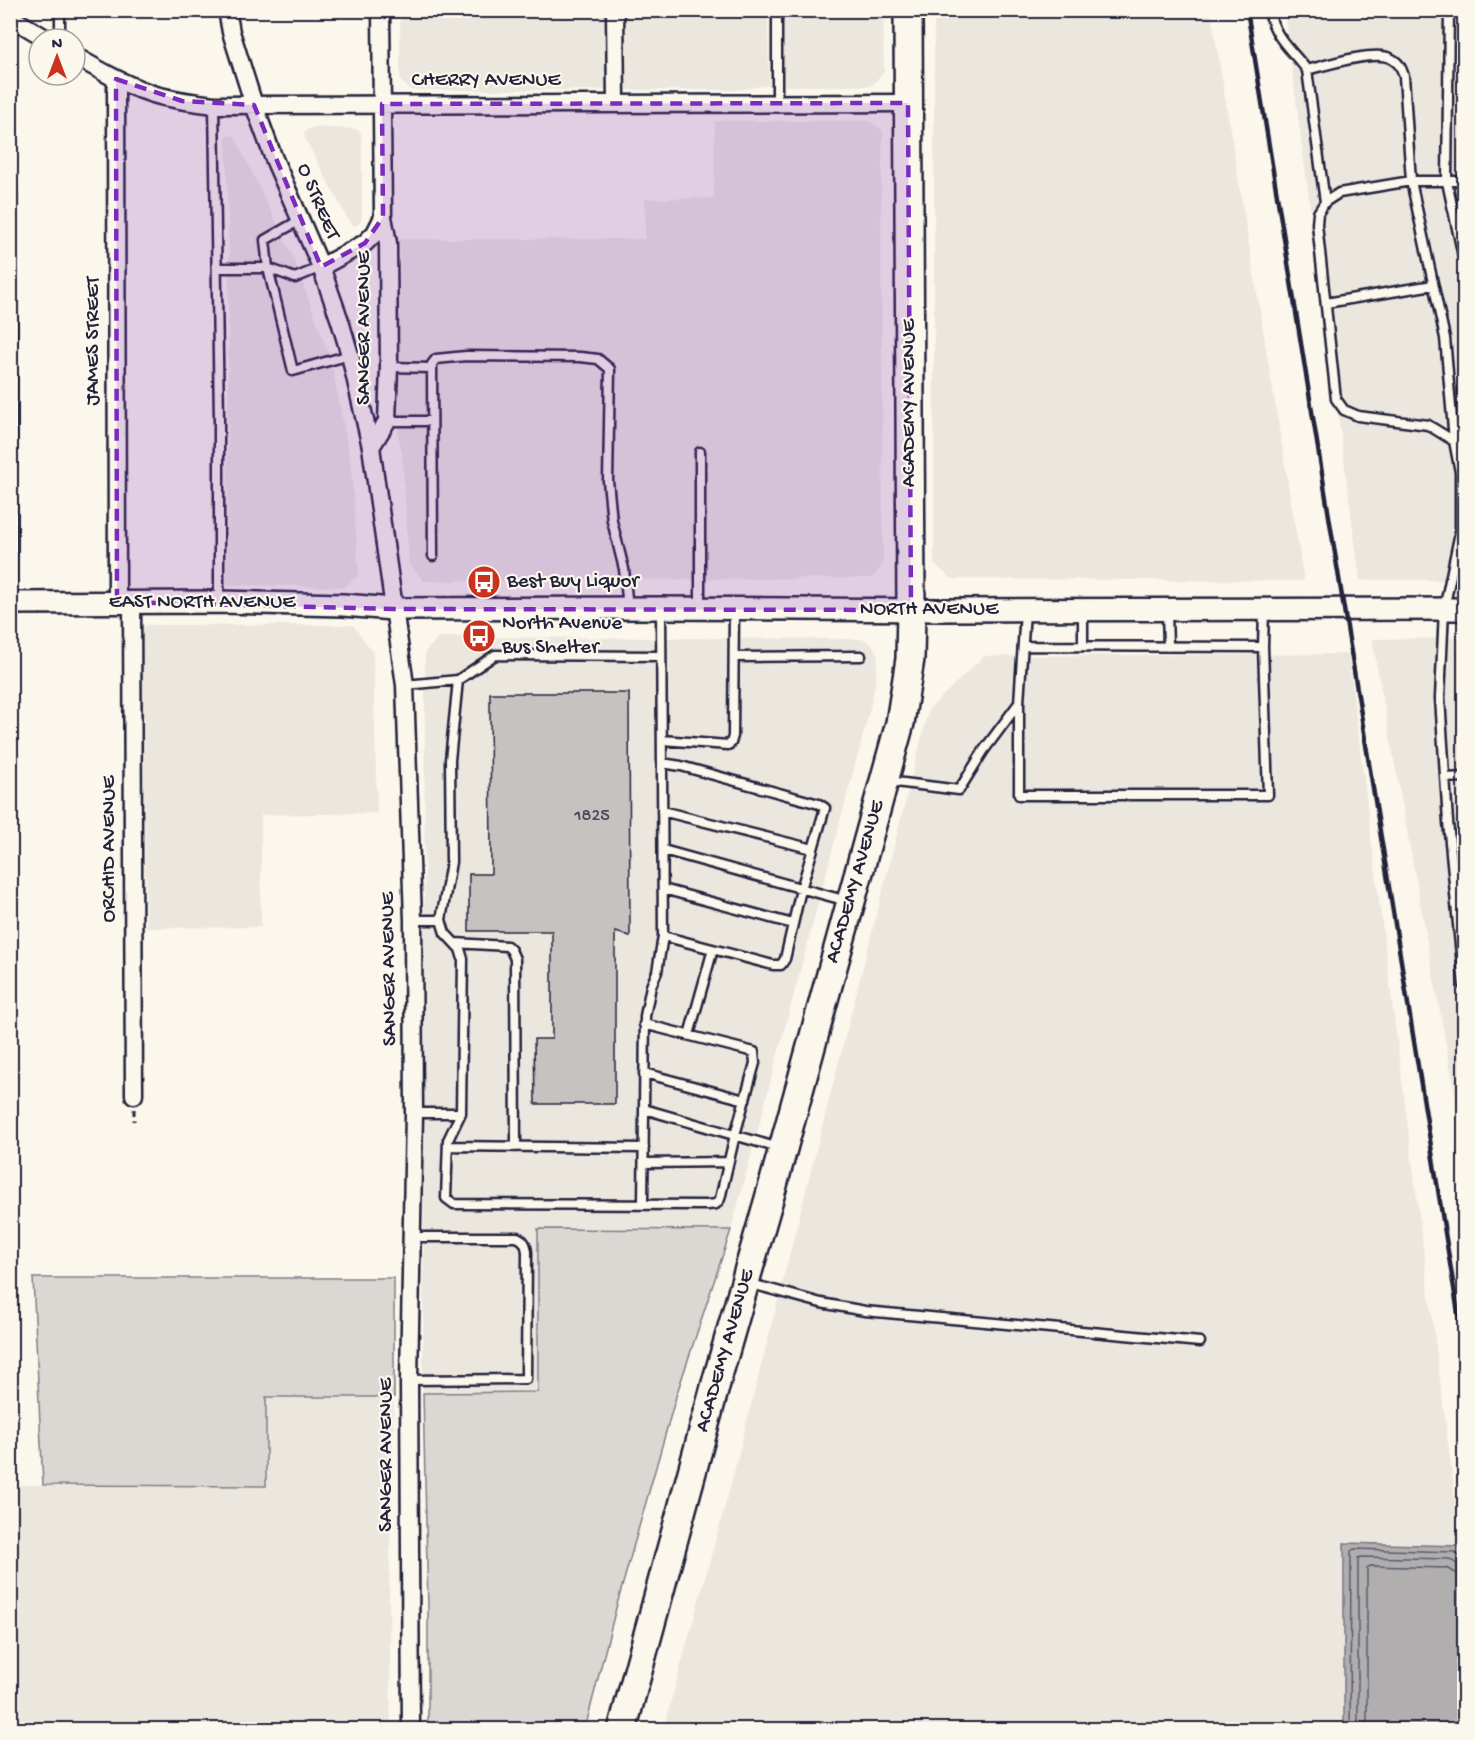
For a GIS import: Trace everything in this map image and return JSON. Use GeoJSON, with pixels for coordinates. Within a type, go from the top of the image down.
{"type":"FeatureCollection","features":[{"type":"Feature","properties":{"kind":"main road","name":"ACADEMY AVENUE"},"geometry":{"type":"LineString","coordinates":[[622,1730],[885,780],[900,723],[908,678],[911,610],[908,10]]}},
{"type":"Feature","properties":{"kind":"street","name":"O STREET"},"geometry":{"type":"LineString","coordinates":[[227,10],[231,32],[254,105],[274,159],[321,267],[340,321],[371,447]]}},
{"type":"Feature","properties":{"kind":"street","name":"SANGER AVENUE"},"geometry":{"type":"LineString","coordinates":[[381,10],[383,217],[388,243],[387,421],[371,447],[405,685],[413,920],[414,1113],[410,1380],[411,1730]]}},
{"type":"Feature","properties":{"kind":"street"},"geometry":{"type":"LineString","coordinates":[[615,10],[616,104]]}},
{"type":"Feature","properties":{"kind":"street"},"geometry":{"type":"LineString","coordinates":[[10,16],[27,27]]}},
{"type":"Feature","properties":{"kind":"street","name":"CHERRY AVENUE"},"geometry":{"type":"LineString","coordinates":[[87,63],[116,79],[151,93],[182,101],[214,105],[908,103]]}},
{"type":"Feature","properties":{"kind":"street","name":"JAMES STREET"},"geometry":{"type":"LineString","coordinates":[[116,79],[124,602]]}},
{"type":"Feature","properties":{"kind":"street","name":"SANGER AVENUE"},"geometry":{"type":"LineString","coordinates":[[321,267],[365,243],[375,232],[383,217]]}},
{"type":"Feature","properties":{"kind":"street","name":"ORCHID AVENUE"},"geometry":{"type":"LineString","coordinates":[[124,602],[134,1095]]}},
{"type":"Feature","properties":{"kind":"street","name":"EAST NORTH AVENUE"},"geometry":{"type":"LineString","coordinates":[[10,603],[219,602],[343,605],[393,609]]}},
{"type":"Feature","properties":{"kind":"street","name":"NORTH AVENUE"},"geometry":{"type":"LineString","coordinates":[[393,609],[1454,609]]}},
{"type":"Feature","properties":{"kind":"lane"},"geometry":{"type":"LineString","coordinates":[[60,10],[60,27]]}},
{"type":"Feature","properties":{"kind":"lane"},"geometry":{"type":"LineString","coordinates":[[777,10],[777,103]]}},
{"type":"Feature","properties":{"kind":"lane"},"geometry":{"type":"LineString","coordinates":[[1269,10],[1271,21],[1280,39],[1307,70],[1325,202]]}},
{"type":"Feature","properties":{"kind":"lane"},"geometry":{"type":"LineString","coordinates":[[1449,10],[1447,182],[1464,261]]}},
{"type":"Feature","properties":{"kind":"lane"},"geometry":{"type":"LineString","coordinates":[[1307,70],[1370,55],[1389,57],[1400,64],[1404,76],[1411,182],[1445,338],[1454,441],[1460,472],[1460,532],[1454,609],[1440,698],[1448,822],[1464,986]]}},
{"type":"Feature","properties":{"kind":"lane"},"geometry":{"type":"LineString","coordinates":[[214,105],[219,602]]}},
{"type":"Feature","properties":{"kind":"lane"},"geometry":{"type":"LineString","coordinates":[[1454,441],[1428,425],[1358,416],[1344,410],[1336,399],[1317,224],[1318,213],[1325,202],[1339,193],[1411,182],[1464,181]]}},
{"type":"Feature","properties":{"kind":"lane"},"geometry":{"type":"LineString","coordinates":[[10,187],[12,194],[10,603]]}},
{"type":"Feature","properties":{"kind":"lane"},"geometry":{"type":"LineString","coordinates":[[300,220],[265,240],[268,268],[293,371],[350,355]]}},
{"type":"Feature","properties":{"kind":"lane"},"geometry":{"type":"LineString","coordinates":[[217,268],[268,268],[295,278],[321,267]]}},
{"type":"Feature","properties":{"kind":"lane"},"geometry":{"type":"LineString","coordinates":[[1326,303],[1433,285]]}},
{"type":"Feature","properties":{"kind":"lane"},"geometry":{"type":"LineString","coordinates":[[433,556],[432,364],[436,359],[466,356],[598,359],[610,369],[609,491],[612,521],[624,569],[628,608]]}},
{"type":"Feature","properties":{"kind":"lane"},"geometry":{"type":"LineString","coordinates":[[388,368],[432,368]]}},
{"type":"Feature","properties":{"kind":"lane"},"geometry":{"type":"LineString","coordinates":[[387,421],[432,421]]}},
{"type":"Feature","properties":{"kind":"lane"},"geometry":{"type":"LineString","coordinates":[[700,452],[700,609]]}},
{"type":"Feature","properties":{"kind":"lane"},"geometry":{"type":"LineString","coordinates":[[644,1205],[644,1024],[663,936],[661,608]]}},
{"type":"Feature","properties":{"kind":"lane"},"geometry":{"type":"LineString","coordinates":[[662,740],[728,745],[731,743],[733,736],[734,609]]}},
{"type":"Feature","properties":{"kind":"lane"},"geometry":{"type":"LineString","coordinates":[[1025,610],[1019,703],[1019,795],[1268,795],[1264,610]]}},
{"type":"Feature","properties":{"kind":"lane"},"geometry":{"type":"LineString","coordinates":[[1083,610],[1083,646]]}},
{"type":"Feature","properties":{"kind":"lane"},"geometry":{"type":"LineString","coordinates":[[1167,610],[1168,647]]}},
{"type":"Feature","properties":{"kind":"lane"},"geometry":{"type":"LineString","coordinates":[[1023,646],[1263,647]]}},
{"type":"Feature","properties":{"kind":"lane"},"geometry":{"type":"LineString","coordinates":[[405,685],[458,680],[495,655],[661,656]]}},
{"type":"Feature","properties":{"kind":"lane"},"geometry":{"type":"LineString","coordinates":[[734,657],[861,656]]}},
{"type":"Feature","properties":{"kind":"lane"},"geometry":{"type":"LineString","coordinates":[[458,680],[450,760],[451,862],[441,920],[445,933],[460,948],[463,959],[461,1113],[450,1133],[446,1198],[454,1204],[716,1204],[720,1199],[755,1063],[754,1052],[644,1024]]}},
{"type":"Feature","properties":{"kind":"lane"},"geometry":{"type":"LineString","coordinates":[[885,780],[959,790],[984,750],[1019,703]]}},
{"type":"Feature","properties":{"kind":"lane"},"geometry":{"type":"LineString","coordinates":[[662,763],[681,766],[819,804],[825,808],[801,889],[785,959],[781,965],[773,965],[663,936]]}},
{"type":"Feature","properties":{"kind":"lane"},"geometry":{"type":"LineString","coordinates":[[1445,778],[1464,777]]}},
{"type":"Feature","properties":{"kind":"lane"},"geometry":{"type":"LineString","coordinates":[[662,811],[813,849]]}},
{"type":"Feature","properties":{"kind":"lane"},"geometry":{"type":"LineString","coordinates":[[663,850],[850,902]]}},
{"type":"Feature","properties":{"kind":"lane"},"geometry":{"type":"LineString","coordinates":[[663,889],[793,924]]}},
{"type":"Feature","properties":{"kind":"lane"},"geometry":{"type":"LineString","coordinates":[[413,920],[441,920]]}},
{"type":"Feature","properties":{"kind":"lane"},"geometry":{"type":"LineString","coordinates":[[455,943],[507,946],[515,959],[516,1147]]}},
{"type":"Feature","properties":{"kind":"lane"},"geometry":{"type":"LineString","coordinates":[[689,1035],[713,949]]}},
{"type":"Feature","properties":{"kind":"lane"},"geometry":{"type":"LineString","coordinates":[[644,1073],[745,1100]]}},
{"type":"Feature","properties":{"kind":"lane"},"geometry":{"type":"LineString","coordinates":[[644,1109],[783,1149]]}},
{"type":"Feature","properties":{"kind":"lane"},"geometry":{"type":"LineString","coordinates":[[414,1113],[461,1113]]}},
{"type":"Feature","properties":{"kind":"lane"},"geometry":{"type":"LineString","coordinates":[[448,1146],[644,1148]]}},
{"type":"Feature","properties":{"kind":"lane"},"geometry":{"type":"LineString","coordinates":[[644,1163],[729,1162]]}},
{"type":"Feature","properties":{"kind":"lane"},"geometry":{"type":"LineString","coordinates":[[410,1380],[526,1379],[527,1252],[523,1240],[517,1237],[412,1237]]}},
{"type":"Feature","properties":{"kind":"lane"},"geometry":{"type":"LineString","coordinates":[[745,1282],[821,1303],[865,1311],[1200,1342]]}},
{"type":"Feature","properties":{"kind":"highlighted area"},"geometry":{"type":"Polygon","coordinates":[[[116,79],[182,101],[254,105],[321,267],[365,243],[383,217],[382,104],[908,103],[911,610],[393,609],[117,602],[116,79]]]}},
{"type":"Feature","properties":{"kind":"shaded area"},"geometry":{"type":"Polygon","coordinates":[[[400,11],[768,11],[769,85],[736,90],[411,90],[400,81],[400,11]]]}},
{"type":"Feature","properties":{"kind":"shaded area"},"geometry":{"type":"Polygon","coordinates":[[[784,11],[883,11],[884,72],[871,86],[784,86],[784,11]]]}},
{"type":"Feature","properties":{"kind":"shaded area"},"geometry":{"type":"Polygon","coordinates":[[[934,11],[1211,11],[1304,581],[952,579],[934,564],[934,11]]]}},
{"type":"Feature","properties":{"kind":"shaded area"},"geometry":{"type":"Polygon","coordinates":[[[1284,11],[1464,11],[1464,580],[1360,580],[1284,11]]]}},
{"type":"Feature","properties":{"kind":"shaded area"},"geometry":{"type":"Polygon","coordinates":[[[715,121],[870,121],[883,131],[881,198],[883,564],[872,578],[424,581],[409,564],[402,451],[398,435],[400,239],[645,239],[645,199],[714,198],[715,121]]]}},
{"type":"Feature","properties":{"kind":"shaded area"},"geometry":{"type":"Polygon","coordinates":[[[316,127],[360,131],[362,139],[362,218],[360,223],[354,226],[349,221],[305,139],[304,133],[316,127]]]}},
{"type":"Feature","properties":{"kind":"shaded area"},"geometry":{"type":"Polygon","coordinates":[[[234,135],[293,257],[331,360],[351,465],[359,575],[344,587],[227,585],[229,257],[226,137],[234,135]]]}},
{"type":"Feature","properties":{"kind":"shaded area"},"geometry":{"type":"Polygon","coordinates":[[[146,625],[353,625],[373,652],[377,813],[261,815],[261,927],[146,928],[142,630],[146,625]]]}},
{"type":"Feature","properties":{"kind":"shaded area"},"geometry":{"type":"Polygon","coordinates":[[[11,628],[12,910],[10,910],[11,628]]]}},
{"type":"Feature","properties":{"kind":"shaded area"},"geometry":{"type":"Polygon","coordinates":[[[439,637],[863,639],[873,645],[878,655],[869,713],[731,1230],[538,1229],[538,1392],[423,1393],[425,652],[439,637]]]}},
{"type":"Feature","properties":{"kind":"shaded area"},"geometry":{"type":"Polygon","coordinates":[[[1464,638],[1464,1143],[1372,639],[1464,638]]]}},
{"type":"Feature","properties":{"kind":"shaded area"},"geometry":{"type":"Polygon","coordinates":[[[1348,654],[1461,1546],[1345,1543],[1344,1729],[663,1730],[728,1495],[929,709],[984,656],[1348,654]]]}},
{"type":"Feature","properties":{"kind":"shaded area"},"geometry":{"type":"Polygon","coordinates":[[[538,1229],[731,1230],[677,1393],[616,1608],[585,1729],[428,1729],[428,1608],[423,1393],[538,1392],[538,1229]]]}},
{"type":"Feature","properties":{"kind":"shaded area"},"geometry":{"type":"Polygon","coordinates":[[[33,1278],[394,1278],[394,1397],[266,1397],[266,1486],[43,1485],[33,1278]]]}},
{"type":"Feature","properties":{"kind":"shaded area"},"geometry":{"type":"Polygon","coordinates":[[[266,1397],[394,1397],[389,1598],[391,1729],[11,1730],[11,1476],[13,1485],[265,1486],[266,1397]]]}},
{"type":"Feature","properties":{"kind":"water"},"geometry":{"type":"Polygon","coordinates":[[[1344,1543],[1461,1546],[1464,1567],[1464,1729],[1344,1729],[1344,1543]]]}},
{"type":"Feature","properties":{"kind":"building"},"geometry":{"type":"Polygon","coordinates":[[[490,693],[629,693],[630,936],[615,932],[615,1104],[535,1104],[534,1039],[552,1039],[552,931],[469,931],[469,874],[491,874],[490,693]]]}},
{"type":"Feature","properties":{"kind":"railway"},"geometry":{"type":"LineString","coordinates":[[1247,10],[1464,1350]]}},
{"type":"Feature","properties":{"kind":"place","name":"Best Buy Liquor"},"geometry":{"type":"Point","coordinates":[484,582]}},
{"type":"Feature","properties":{"kind":"place","name":"North Avenue Bus Shelter"},"geometry":{"type":"Point","coordinates":[479,636]}}]}
